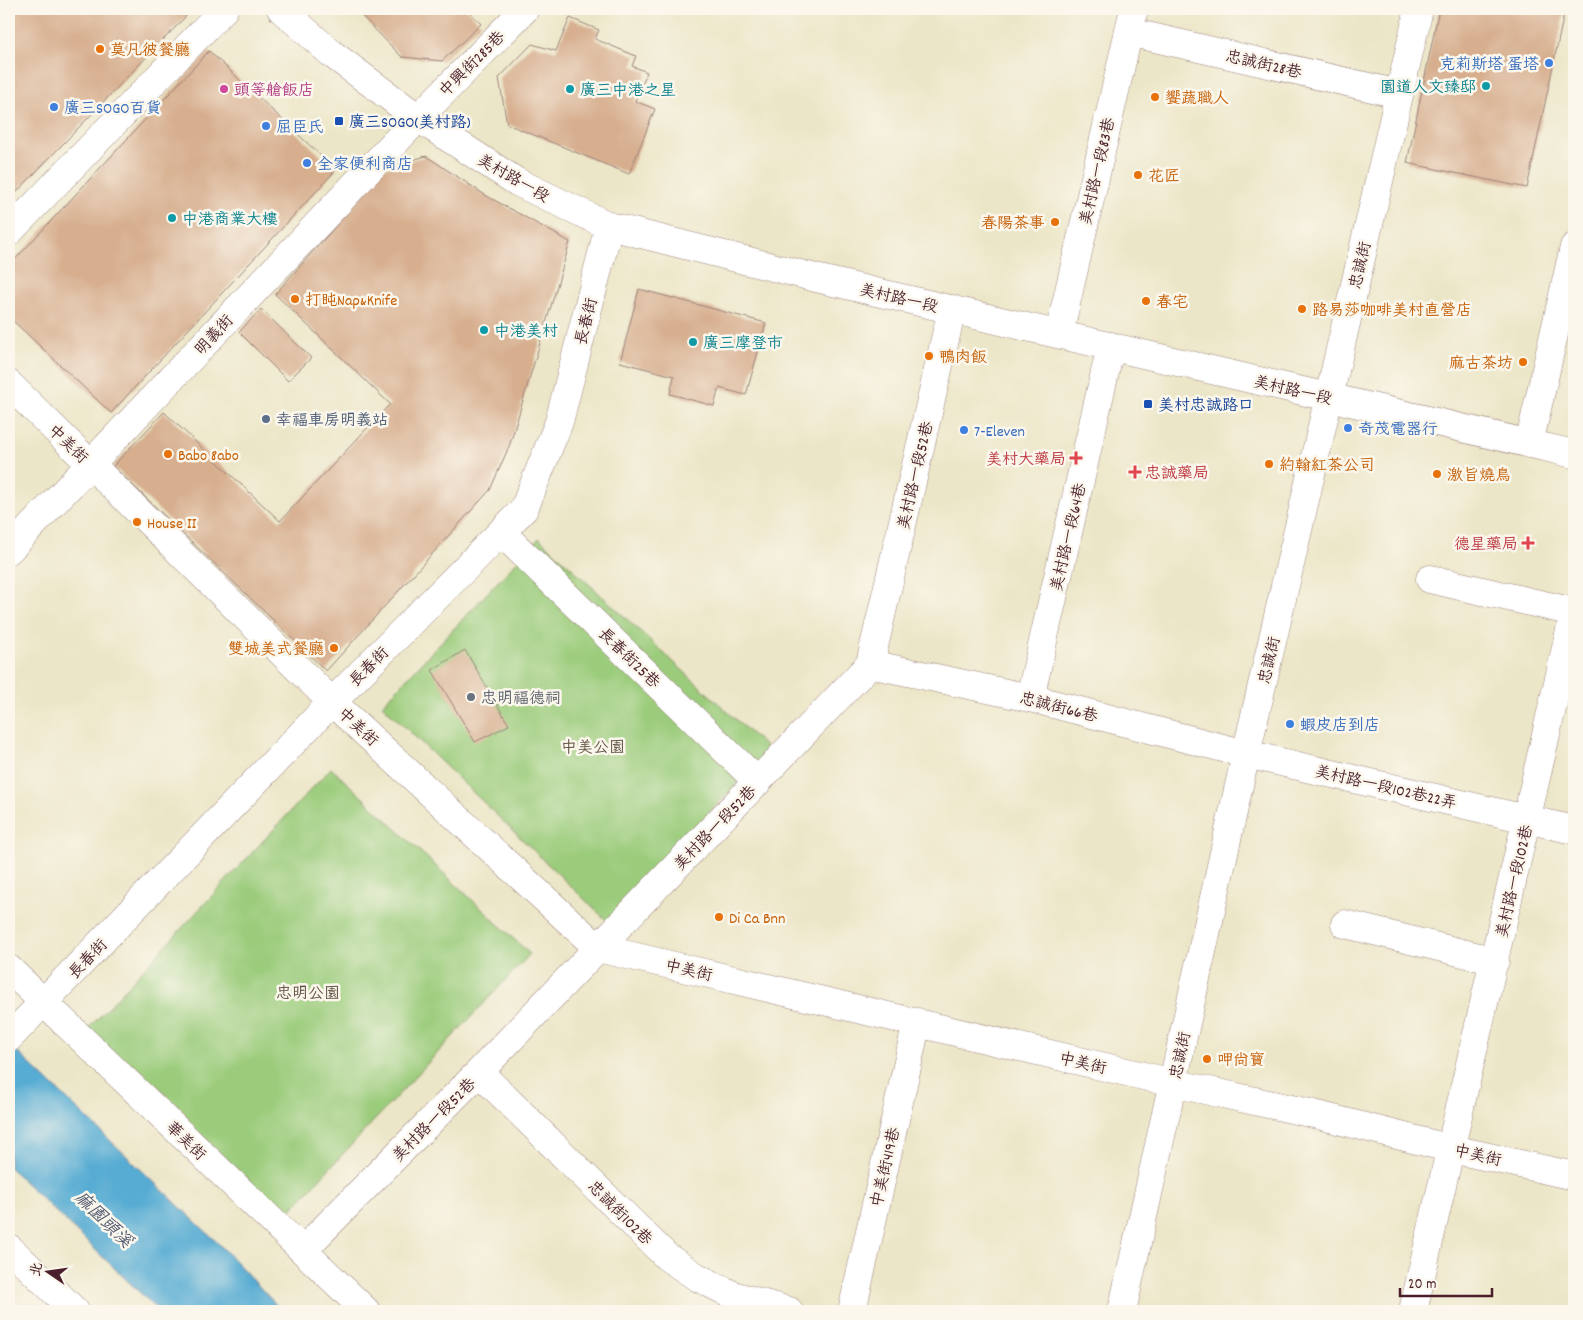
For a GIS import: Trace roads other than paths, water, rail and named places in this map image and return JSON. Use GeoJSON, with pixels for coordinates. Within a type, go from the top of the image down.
{"type":"FeatureCollection","features":[{"type":"Feature","properties":{"kind":"street"},"geometry":{"type":"LineString","coordinates":[[9,232],[224,9]]}},
{"type":"Feature","properties":{"kind":"street","name":"美村路一段"},"geometry":{"type":"LineString","coordinates":[[281,9],[332,54],[418,118],[517,182],[609,226],[952,309],[1574,454]]}},
{"type":"Feature","properties":{"kind":"street","name":"中興街285巷"},"geometry":{"type":"LineString","coordinates":[[418,118],[525,9]]}},
{"type":"Feature","properties":{"kind":"street","name":"忠誠街"},"geometry":{"type":"LineString","coordinates":[[1122,1311],[1246,754],[1418,9]]}},
{"type":"Feature","properties":{"kind":"street","name":"忠誠街28巷"},"geometry":{"type":"LineString","coordinates":[[1131,20],[1399,94]]}},
{"type":"Feature","properties":{"kind":"street","name":"美村路一段83巷"},"geometry":{"type":"LineString","coordinates":[[1059,334],[1131,20]]}},
{"type":"Feature","properties":{"kind":"street","name":"明義街"},"geometry":{"type":"LineString","coordinates":[[9,550],[418,118]]}},
{"type":"Feature","properties":{"kind":"street","name":"長春街"},"geometry":{"type":"LineString","coordinates":[[26,1021],[332,702],[524,509],[559,422],[609,226]]}},
{"type":"Feature","properties":{"kind":"street"},"geometry":{"type":"LineString","coordinates":[[1530,444],[1574,247]]}},
{"type":"Feature","properties":{"kind":"street","name":"美村路一段52巷"},"geometry":{"type":"LineString","coordinates":[[303,1250],[479,1072],[870,664],[952,309]]}},
{"type":"Feature","properties":{"kind":"street","name":"美村路一段64巷"},"geometry":{"type":"LineString","coordinates":[[1030,698],[1111,346]]}},
{"type":"Feature","properties":{"kind":"street","name":"中美街"},"geometry":{"type":"LineString","coordinates":[[9,384],[332,702],[598,948],[1574,1176]]}},
{"type":"Feature","properties":{"kind":"street","name":"長春街25巷"},"geometry":{"type":"LineString","coordinates":[[501,532],[758,782]]}},
{"type":"Feature","properties":{"kind":"street"},"geometry":{"type":"LineString","coordinates":[[1430,579],[1574,612]]}},
{"type":"Feature","properties":{"kind":"street","name":"美村路一段102巷"},"geometry":{"type":"LineString","coordinates":[[1414,1311],[1574,612]]}},
{"type":"Feature","properties":{"kind":"street","name":"忠誠街66巷"},"geometry":{"type":"LineString","coordinates":[[870,664],[1030,698],[1246,754]]}},
{"type":"Feature","properties":{"kind":"street","name":"美村路一段102巷22弄"},"geometry":{"type":"LineString","coordinates":[[1246,754],[1574,830]]}},
{"type":"Feature","properties":{"kind":"street"},"geometry":{"type":"LineString","coordinates":[[1345,924],[1495,961]]}},
{"type":"Feature","properties":{"kind":"street","name":"華美街"},"geometry":{"type":"LineString","coordinates":[[9,969],[26,1021],[303,1250],[366,1311]]}},
{"type":"Feature","properties":{"kind":"street","name":"中美街419巷"},"geometry":{"type":"LineString","coordinates":[[852,1311],[917,1022]]}},
{"type":"Feature","properties":{"kind":"street","name":"忠誠街102巷"},"geometry":{"type":"LineString","coordinates":[[479,1072],[667,1257],[697,1277],[733,1295],[789,1311]]}},
{"type":"Feature","properties":{"kind":"street"},"geometry":{"type":"LineString","coordinates":[[9,1248],[75,1311]]}},
{"type":"Feature","properties":{"kind":"water","name":"麻園頭溪"},"geometry":{"type":"Polygon","coordinates":[[[9,1044],[220,1245],[282,1311],[159,1311],[9,1167],[9,1044]]]}},
{"type":"Feature","properties":{"kind":"place","name":"莫凡彼餐廳"},"geometry":{"type":"Point","coordinates":[100,49]}},
{"type":"Feature","properties":{"kind":"place","name":"克莉斯塔 蛋塔"},"geometry":{"type":"Point","coordinates":[1549,63]}},
{"type":"Feature","properties":{"kind":"place","name":"園道人文臻邸"},"geometry":{"type":"Point","coordinates":[1486,86]}},
{"type":"Feature","properties":{"kind":"place","name":"頭等艙飯店"},"geometry":{"type":"Point","coordinates":[224,89]}},
{"type":"Feature","properties":{"kind":"place","name":"廣三中港之星"},"geometry":{"type":"Point","coordinates":[570,89]}},
{"type":"Feature","properties":{"kind":"place","name":"饗蔬職人"},"geometry":{"type":"Point","coordinates":[1155,97]}},
{"type":"Feature","properties":{"kind":"place","name":"廣三SOGO百貨"},"geometry":{"type":"Point","coordinates":[54,107]}},
{"type":"Feature","properties":{"kind":"place","name":"廣三SOGO(美村路)"},"geometry":{"type":"Point","coordinates":[339,121]}},
{"type":"Feature","properties":{"kind":"place","name":"屈臣氏"},"geometry":{"type":"Point","coordinates":[266,126]}},
{"type":"Feature","properties":{"kind":"place","name":"全家便利商店"},"geometry":{"type":"Point","coordinates":[307,163]}},
{"type":"Feature","properties":{"kind":"place","name":"花匠"},"geometry":{"type":"Point","coordinates":[1138,175]}},
{"type":"Feature","properties":{"kind":"place","name":"中港商業大樓"},"geometry":{"type":"Point","coordinates":[172,218]}},
{"type":"Feature","properties":{"kind":"place","name":"春陽茶事"},"geometry":{"type":"Point","coordinates":[1055,222]}},
{"type":"Feature","properties":{"kind":"place","name":"打盹Nap&Knife"},"geometry":{"type":"Point","coordinates":[295,299]}},
{"type":"Feature","properties":{"kind":"place","name":"春宅"},"geometry":{"type":"Point","coordinates":[1146,301]}},
{"type":"Feature","properties":{"kind":"place","name":"路易莎咖啡美村直營店"},"geometry":{"type":"Point","coordinates":[1302,309]}},
{"type":"Feature","properties":{"kind":"place","name":"中港美村"},"geometry":{"type":"Point","coordinates":[484,330]}},
{"type":"Feature","properties":{"kind":"place","name":"廣三摩登市"},"geometry":{"type":"Point","coordinates":[693,342]}},
{"type":"Feature","properties":{"kind":"place","name":"鴨肉飯"},"geometry":{"type":"Point","coordinates":[929,356]}},
{"type":"Feature","properties":{"kind":"place","name":"麻古茶坊"},"geometry":{"type":"Point","coordinates":[1523,362]}},
{"type":"Feature","properties":{"kind":"place","name":"美村忠誠路口"},"geometry":{"type":"Point","coordinates":[1148,404]}},
{"type":"Feature","properties":{"kind":"place","name":"幸福車房明義站"},"geometry":{"type":"Point","coordinates":[266,419]}},
{"type":"Feature","properties":{"kind":"place","name":"奇茂電器行"},"geometry":{"type":"Point","coordinates":[1348,428]}},
{"type":"Feature","properties":{"kind":"place","name":"7-Eleven"},"geometry":{"type":"Point","coordinates":[964,430]}},
{"type":"Feature","properties":{"kind":"place","name":"Babo 8abo"},"geometry":{"type":"Point","coordinates":[168,454]}},
{"type":"Feature","properties":{"kind":"place","name":"美村大藥局"},"geometry":{"type":"Point","coordinates":[1076,458]}},
{"type":"Feature","properties":{"kind":"place","name":"約翰紅茶公司"},"geometry":{"type":"Point","coordinates":[1269,464]}},
{"type":"Feature","properties":{"kind":"place","name":"忠誠藥局"},"geometry":{"type":"Point","coordinates":[1135,472]}},
{"type":"Feature","properties":{"kind":"place","name":"激旨燒鳥"},"geometry":{"type":"Point","coordinates":[1437,474]}},
{"type":"Feature","properties":{"kind":"place","name":"House II"},"geometry":{"type":"Point","coordinates":[137,522]}},
{"type":"Feature","properties":{"kind":"place","name":"德星藥局"},"geometry":{"type":"Point","coordinates":[1528,543]}},
{"type":"Feature","properties":{"kind":"place","name":"雙城美式餐廳"},"geometry":{"type":"Point","coordinates":[334,648]}},
{"type":"Feature","properties":{"kind":"place","name":"忠明福德祠"},"geometry":{"type":"Point","coordinates":[471,697]}},
{"type":"Feature","properties":{"kind":"place","name":"蝦皮店到店"},"geometry":{"type":"Point","coordinates":[1290,724]}},
{"type":"Feature","properties":{"kind":"place","name":"Di Ca Bnn"},"geometry":{"type":"Point","coordinates":[719,917]}},
{"type":"Feature","properties":{"kind":"place","name":"呷尚寶"},"geometry":{"type":"Point","coordinates":[1207,1059]}},
{"type":"Feature","properties":{"kind":"park label","name":"中美公園"},"geometry":{"type":"Point","coordinates":[593,746]}},
{"type":"Feature","properties":{"kind":"park label","name":"忠明公園"},"geometry":{"type":"Point","coordinates":[308,992]}}]}
